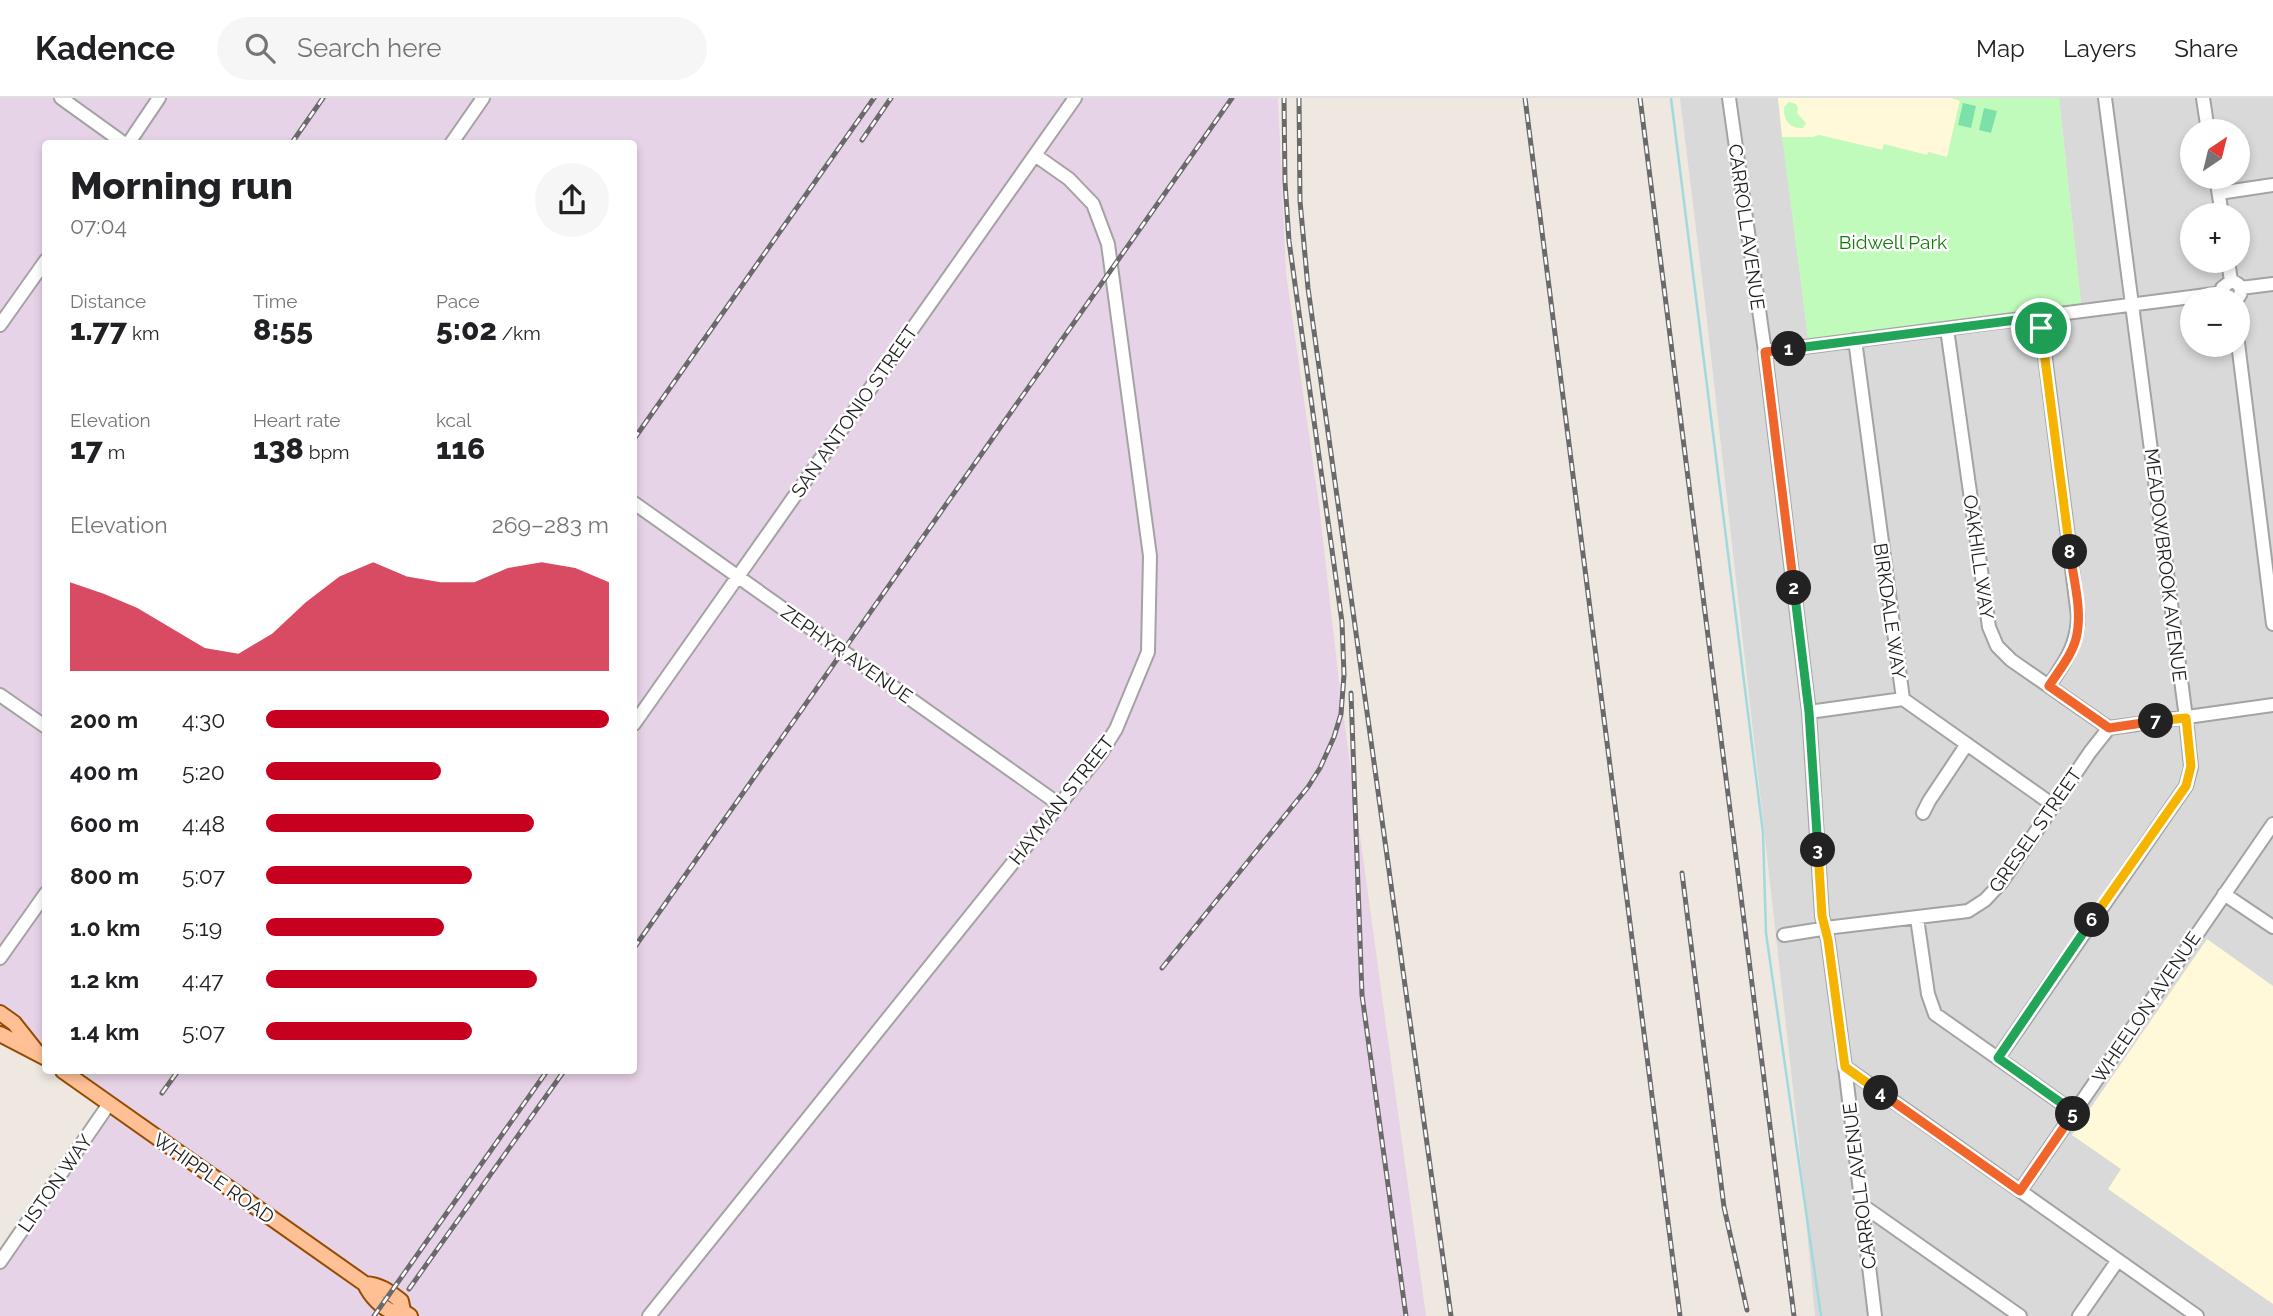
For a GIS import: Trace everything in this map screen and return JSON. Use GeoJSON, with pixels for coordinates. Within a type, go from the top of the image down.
{"type":"FeatureCollection","features":[{"type":"Feature","properties":{"kind":"main road"},"geometry":{"type":"LineString","coordinates":[[0,1013],[14,1023],[41,1055]]}},
{"type":"Feature","properties":{"kind":"main road"},"geometry":{"type":"LineString","coordinates":[[0,1034],[41,1055]]}},
{"type":"Feature","properties":{"kind":"main road","name":"WHIPPLE ROAD"},"geometry":{"type":"LineString","coordinates":[[68,1074],[365,1284],[371,1296],[393,1312],[407,1314]]}},
{"type":"Feature","properties":{"kind":"street"},"geometry":{"type":"LineString","coordinates":[[61,98],[120,140]]}},
{"type":"Feature","properties":{"kind":"street"},"geometry":{"type":"LineString","coordinates":[[129,140],[159,98]]}},
{"type":"Feature","properties":{"kind":"street"},"geometry":{"type":"LineString","coordinates":[[454,140],[483,98]]}},
{"type":"Feature","properties":{"kind":"street","name":"SAN ANTONIO STREET"},"geometry":{"type":"LineString","coordinates":[[637,720],[1074,98]]}},
{"type":"Feature","properties":{"kind":"street","name":"CARROLL AVENUE"},"geometry":{"type":"LineString","coordinates":[[1729,98],[1765,352],[1809,712],[1822,916],[1845,1067],[1875,1316]]}},
{"type":"Feature","properties":{"kind":"street","name":"MEADOWBROOK AVENUE"},"geometry":{"type":"LineString","coordinates":[[1998,1058],[2186,786],[2191,766],[2105,98]]}},
{"type":"Feature","properties":{"kind":"street"},"geometry":{"type":"LineString","coordinates":[[2203,98],[2206,119]]}},
{"type":"Feature","properties":{"kind":"street","name":"HAYMAN STREET"},"geometry":{"type":"LineString","coordinates":[[649,1316],[1101,753],[1116,729],[1148,652],[1150,556],[1108,244],[1093,204],[1069,179],[1035,155]]}},
{"type":"Feature","properties":{"kind":"street"},"geometry":{"type":"LineString","coordinates":[[2218,193],[2273,185]]}},
{"type":"Feature","properties":{"kind":"street"},"geometry":{"type":"LineString","coordinates":[[2218,189],[2220,203]]}},
{"type":"Feature","properties":{"kind":"street"},"geometry":{"type":"LineString","coordinates":[[2,318],[42,265]]}},
{"type":"Feature","properties":{"kind":"street"},"geometry":{"type":"LineString","coordinates":[[2250,288],[2273,284]]}},
{"type":"Feature","properties":{"kind":"street"},"geometry":{"type":"LineString","coordinates":[[1765,352],[2180,300]]}},
{"type":"Feature","properties":{"kind":"street"},"geometry":{"type":"LineString","coordinates":[[2040,317],[2078,617],[2077,635],[2070,652],[2049,686]]}},
{"type":"Feature","properties":{"kind":"street","name":"OAKHILL WAY"},"geometry":{"type":"LineString","coordinates":[[1947,329],[1989,626],[1997,646],[2011,660],[2109,728]]}},
{"type":"Feature","properties":{"kind":"street","name":"BIRKDALE WAY"},"geometry":{"type":"LineString","coordinates":[[1855,341],[1903,699],[2053,805]]}},
{"type":"Feature","properties":{"kind":"street"},"geometry":{"type":"LineString","coordinates":[[2240,357],[2273,624]]}},
{"type":"Feature","properties":{"kind":"street","name":"ZEPHYR AVENUE"},"geometry":{"type":"LineString","coordinates":[[637,505],[1060,805]]}},
{"type":"Feature","properties":{"kind":"street"},"geometry":{"type":"LineString","coordinates":[[0,695],[42,720]]}},
{"type":"Feature","properties":{"kind":"street"},"geometry":{"type":"LineString","coordinates":[[1809,712],[1903,699]]}},
{"type":"Feature","properties":{"kind":"street"},"geometry":{"type":"LineString","coordinates":[[2109,728],[2273,705]]}},
{"type":"Feature","properties":{"kind":"street","name":"GRESEL STREET"},"geometry":{"type":"LineString","coordinates":[[1784,935],[1968,911],[1985,900],[2001,883],[2109,728]]}},
{"type":"Feature","properties":{"kind":"street"},"geometry":{"type":"LineString","coordinates":[[1923,813],[1967,744]]}},
{"type":"Feature","properties":{"kind":"street","name":"WHEELON AVENUE"},"geometry":{"type":"LineString","coordinates":[[2020,1191],[2273,824]]}},
{"type":"Feature","properties":{"kind":"street"},"geometry":{"type":"LineString","coordinates":[[2224,894],[2273,927]]}},
{"type":"Feature","properties":{"kind":"street"},"geometry":{"type":"LineString","coordinates":[[0,958],[42,899]]}},
{"type":"Feature","properties":{"kind":"street"},"geometry":{"type":"LineString","coordinates":[[1917,918],[1928,994],[1935,1014],[2074,1112]]}},
{"type":"Feature","properties":{"kind":"street"},"geometry":{"type":"LineString","coordinates":[[1845,1067],[2197,1316]]}},
{"type":"Feature","properties":{"kind":"street","name":"LISTON WAY"},"geometry":{"type":"LineString","coordinates":[[0,1262],[109,1104]]}},
{"type":"Feature","properties":{"kind":"street"},"geometry":{"type":"LineString","coordinates":[[1862,1205],[2020,1316]]}},
{"type":"Feature","properties":{"kind":"street"},"geometry":{"type":"LineString","coordinates":[[2079,1316],[2118,1260]]}},
{"type":"Feature","properties":{"kind":"shaded area"},"geometry":{"type":"Polygon","coordinates":[[[0,98],[1278,98],[1286,273],[1426,1316],[0,1316],[0,1262],[109,1105],[67,1074],[637,1074],[637,140],[42,140],[42,1055],[0,1013],[0,98]]]}},
{"type":"Feature","properties":{"kind":"shaded area"},"geometry":{"type":"Polygon","coordinates":[[[1680,98],[1778,98],[1809,346],[2082,312],[2059,98],[2273,98],[2273,1316],[1815,1316],[1797,1124],[1680,98]]]}},
{"type":"Feature","properties":{"kind":"shaded area"},"geometry":{"type":"Polygon","coordinates":[[[1778,98],[1960,100],[1947,157],[1884,145],[1883,150],[1819,135],[1782,137],[1778,98]]]}},
{"type":"Feature","properties":{"kind":"shaded area"},"geometry":{"type":"Polygon","coordinates":[[[2207,939],[2273,986],[2273,1304],[2108,1189],[2121,1169],[2072,1135],[2207,939]]]}},
{"type":"Feature","properties":{"kind":"green space","name":"Bidwell Park"},"geometry":{"type":"Polygon","coordinates":[[[1952,98],[2059,98],[2082,312],[1809,346],[1782,137],[1819,135],[1882,150],[1884,144],[1947,157],[1960,101],[1952,98]]]}},
{"type":"Feature","properties":{"kind":"green space"},"geometry":{"type":"Polygon","coordinates":[[[1789,102],[1796,104],[1797,113],[1806,123],[1803,128],[1794,127],[1786,120],[1784,107],[1789,102]]]}},
{"type":"Feature","properties":{"kind":"green space"},"geometry":{"type":"Polygon","coordinates":[[[1963,103],[1976,106],[1971,128],[1958,125],[1963,103]]]}},
{"type":"Feature","properties":{"kind":"green space"},"geometry":{"type":"Polygon","coordinates":[[[1984,108],[1997,111],[1991,133],[1979,130],[1984,108]]]}},
{"type":"Feature","properties":{"kind":"waterway"},"geometry":{"type":"LineString","coordinates":[[1671,98],[1763,833],[1766,933],[1821,1316]]}},
{"type":"Feature","properties":{"kind":"railway"},"geometry":{"type":"LineString","coordinates":[[294,140],[323,98]]}},
{"type":"Feature","properties":{"kind":"railway"},"geometry":{"type":"LineString","coordinates":[[637,435],[874,98]]}},
{"type":"Feature","properties":{"kind":"railway"},"geometry":{"type":"LineString","coordinates":[[862,140],[891,98]]}},
{"type":"Feature","properties":{"kind":"railway"},"geometry":{"type":"LineString","coordinates":[[637,944],[1232,98]]}},
{"type":"Feature","properties":{"kind":"railway"},"geometry":{"type":"LineString","coordinates":[[1162,968],[1308,787],[1320,768],[1341,714],[1344,675],[1342,622],[1289,241],[1284,98]]}},
{"type":"Feature","properties":{"kind":"railway"},"geometry":{"type":"LineString","coordinates":[[1299,98],[1300,201],[1308,288],[1451,1316]]}},
{"type":"Feature","properties":{"kind":"railway"},"geometry":{"type":"LineString","coordinates":[[1525,98],[1680,1316]]}},
{"type":"Feature","properties":{"kind":"railway"},"geometry":{"type":"LineString","coordinates":[[1640,98],[1794,1316]]}},
{"type":"Feature","properties":{"kind":"railway"},"geometry":{"type":"LineString","coordinates":[[1351,693],[1362,995],[1406,1316]]}},
{"type":"Feature","properties":{"kind":"railway"},"geometry":{"type":"LineString","coordinates":[[1682,873],[1724,1207],[1747,1310]]}},
{"type":"Feature","properties":{"kind":"railway"},"geometry":{"type":"LineString","coordinates":[[162,1093],[176,1074]]}},
{"type":"Feature","properties":{"kind":"railway"},"geometry":{"type":"LineString","coordinates":[[374,1316],[545,1074]]}},
{"type":"Feature","properties":{"kind":"railway"},"geometry":{"type":"LineString","coordinates":[[409,1289],[562,1074]]}},
{"type":"Feature","properties":{"kind":"route"},"geometry":{"type":"LineString","coordinates":[[2040,317],[2041,328],[2078,617],[2077,635],[2070,652],[2049,686],[2109,728],[2186,718],[2191,766],[2186,786],[1998,1058],[2074,1112],[2020,1191],[1845,1067],[1828,940],[1822,916],[1809,712],[1765,352],[2040,317]]}}]}
